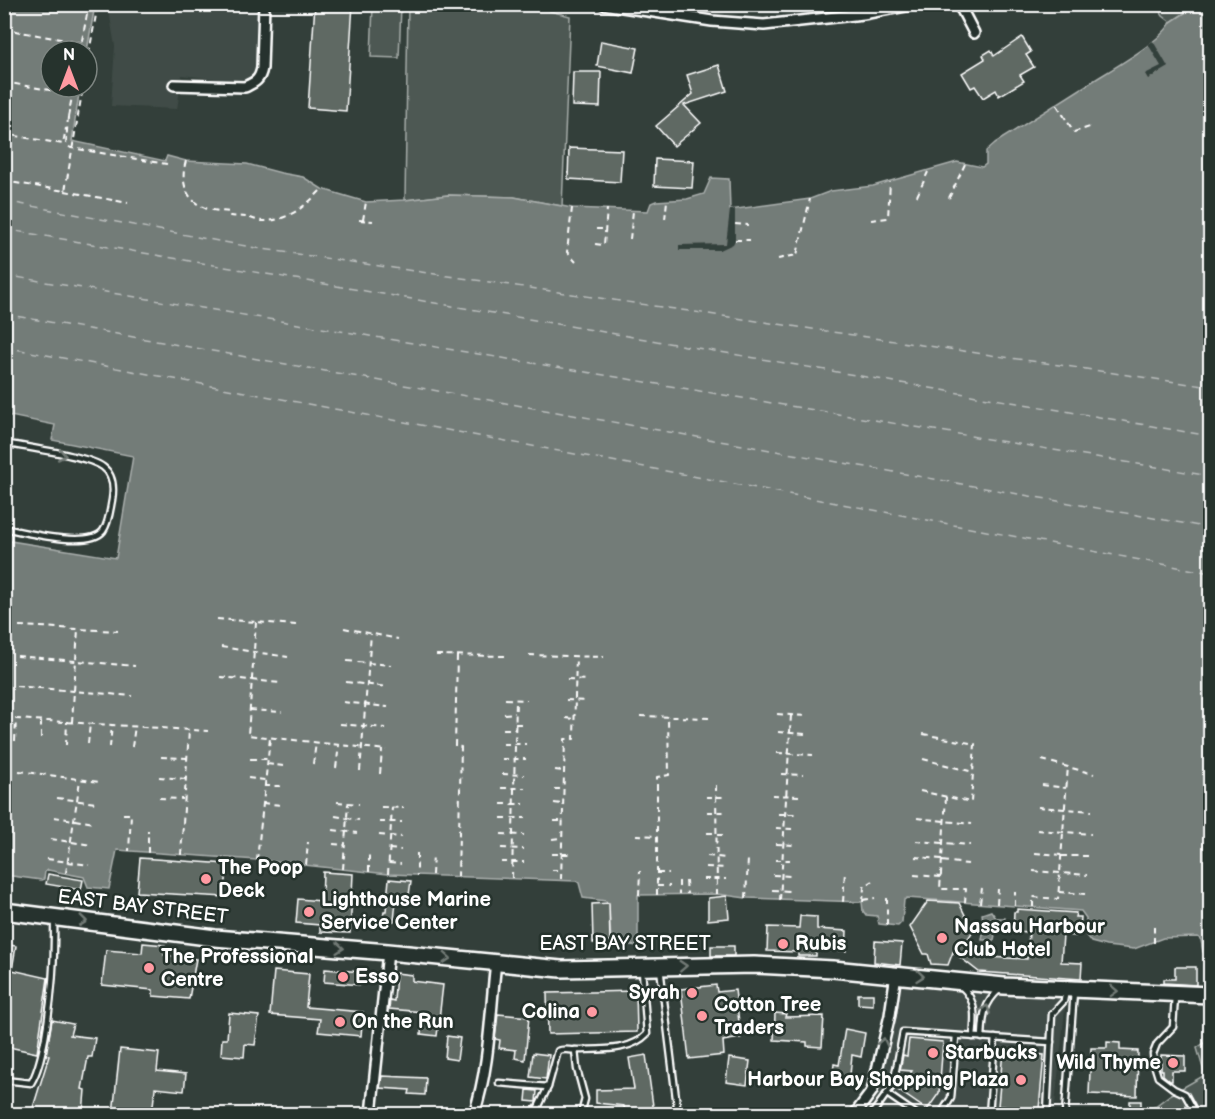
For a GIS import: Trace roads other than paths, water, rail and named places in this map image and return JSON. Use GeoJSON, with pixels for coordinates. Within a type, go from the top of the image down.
{"type":"FeatureCollection","features":[{"type":"Feature","properties":{"kind":"highway","name":"EAST BAY STREET"},"geometry":{"type":"LineString","coordinates":[[7,910],[215,938],[561,969],[754,965],[896,974],[1004,986],[1210,995]]}},
{"type":"Feature","properties":{"kind":"street"},"geometry":{"type":"LineString","coordinates":[[174,85],[245,87],[255,83],[262,68],[264,4]]}},
{"type":"Feature","properties":{"kind":"street"},"geometry":{"type":"LineString","coordinates":[[603,4],[712,21],[764,25],[863,14],[916,4]]}},
{"type":"Feature","properties":{"kind":"street"},"geometry":{"type":"LineString","coordinates":[[957,4],[974,33]]}},
{"type":"Feature","properties":{"kind":"street"},"geometry":{"type":"LineString","coordinates":[[371,1114],[388,952]]}},
{"type":"Feature","properties":{"kind":"street"},"geometry":{"type":"LineString","coordinates":[[474,1114],[485,1066],[496,962]]}},
{"type":"Feature","properties":{"kind":"street"},"geometry":{"type":"LineString","coordinates":[[855,1114],[872,1091],[890,1015],[896,974]]}},
{"type":"Feature","properties":{"kind":"lane"},"geometry":{"type":"LineString","coordinates":[[4,443],[90,460],[104,467],[110,475],[114,488],[109,518],[103,532],[93,537],[76,539],[52,537],[4,528]]}},
{"type":"Feature","properties":{"kind":"lane"},"geometry":{"type":"LineString","coordinates":[[4,1080],[31,1083],[42,1052],[51,1004],[54,918]]}},
{"type":"Feature","properties":{"kind":"lane"},"geometry":{"type":"LineString","coordinates":[[660,967],[678,1114]]}},
{"type":"Feature","properties":{"kind":"lane"},"geometry":{"type":"LineString","coordinates":[[535,1114],[548,1087],[558,1051],[627,1046],[640,1041],[646,1034],[642,968]]}},
{"type":"Feature","properties":{"kind":"lane"},"geometry":{"type":"LineString","coordinates":[[957,980],[974,1005],[973,1037]]}},
{"type":"Feature","properties":{"kind":"lane"},"geometry":{"type":"LineString","coordinates":[[982,1038],[985,1006],[1004,986]]}},
{"type":"Feature","properties":{"kind":"lane"},"geometry":{"type":"LineString","coordinates":[[995,1038],[990,1112],[1046,1114],[1052,1014],[1064,1001],[1070,988]]}},
{"type":"Feature","properties":{"kind":"lane"},"geometry":{"type":"LineString","coordinates":[[1065,1114],[1070,988]]}},
{"type":"Feature","properties":{"kind":"lane"},"geometry":{"type":"LineString","coordinates":[[1175,993],[1173,1027],[1157,1044],[1154,1064],[1158,1077],[1185,1094],[1196,1114]]}},
{"type":"Feature","properties":{"kind":"lane"},"geometry":{"type":"LineString","coordinates":[[872,1114],[893,1085],[903,1032],[1051,1042]]}},
{"type":"Feature","properties":{"kind":"lane"},"geometry":{"type":"LineString","coordinates":[[941,1114],[951,1098],[956,1035]]}},
{"type":"Feature","properties":{"kind":"lane"},"geometry":{"type":"LineString","coordinates":[[575,1050],[577,1069],[585,1099],[581,1114]]}},
{"type":"Feature","properties":{"kind":"lane"},"geometry":{"type":"LineString","coordinates":[[500,1083],[548,1087]]}},
{"type":"Feature","properties":{"kind":"lane"},"geometry":{"type":"LineString","coordinates":[[887,1094],[916,1114]]}},
{"type":"Feature","properties":{"kind":"place","name":"The Poop Deck"},"geometry":{"type":"Point","coordinates":[206,879]}},
{"type":"Feature","properties":{"kind":"place","name":"Lighthouse Marine Service Center"},"geometry":{"type":"Point","coordinates":[309,912]}},
{"type":"Feature","properties":{"kind":"place","name":"Nassau Harbour Club Hotel"},"geometry":{"type":"Point","coordinates":[942,938]}},
{"type":"Feature","properties":{"kind":"place","name":"Rubis"},"geometry":{"type":"Point","coordinates":[783,944]}},
{"type":"Feature","properties":{"kind":"place","name":"The Professional Centre"},"geometry":{"type":"Point","coordinates":[149,968]}},
{"type":"Feature","properties":{"kind":"place","name":"Esso"},"geometry":{"type":"Point","coordinates":[343,977]}},
{"type":"Feature","properties":{"kind":"place","name":"Syrah"},"geometry":{"type":"Point","coordinates":[692,993]}},
{"type":"Feature","properties":{"kind":"place","name":"Colina"},"geometry":{"type":"Point","coordinates":[592,1012]}},
{"type":"Feature","properties":{"kind":"place","name":"Cotton Tree Traders"},"geometry":{"type":"Point","coordinates":[702,1016]}},
{"type":"Feature","properties":{"kind":"place","name":"On the Run"},"geometry":{"type":"Point","coordinates":[340,1022]}},
{"type":"Feature","properties":{"kind":"place","name":"Starbucks"},"geometry":{"type":"Point","coordinates":[933,1053]}},
{"type":"Feature","properties":{"kind":"place","name":"Wild Thyme"},"geometry":{"type":"Point","coordinates":[1173,1063]}},
{"type":"Feature","properties":{"kind":"place","name":"Harbour Bay Shopping Plaza"},"geometry":{"type":"Point","coordinates":[1021,1080]}}]}
